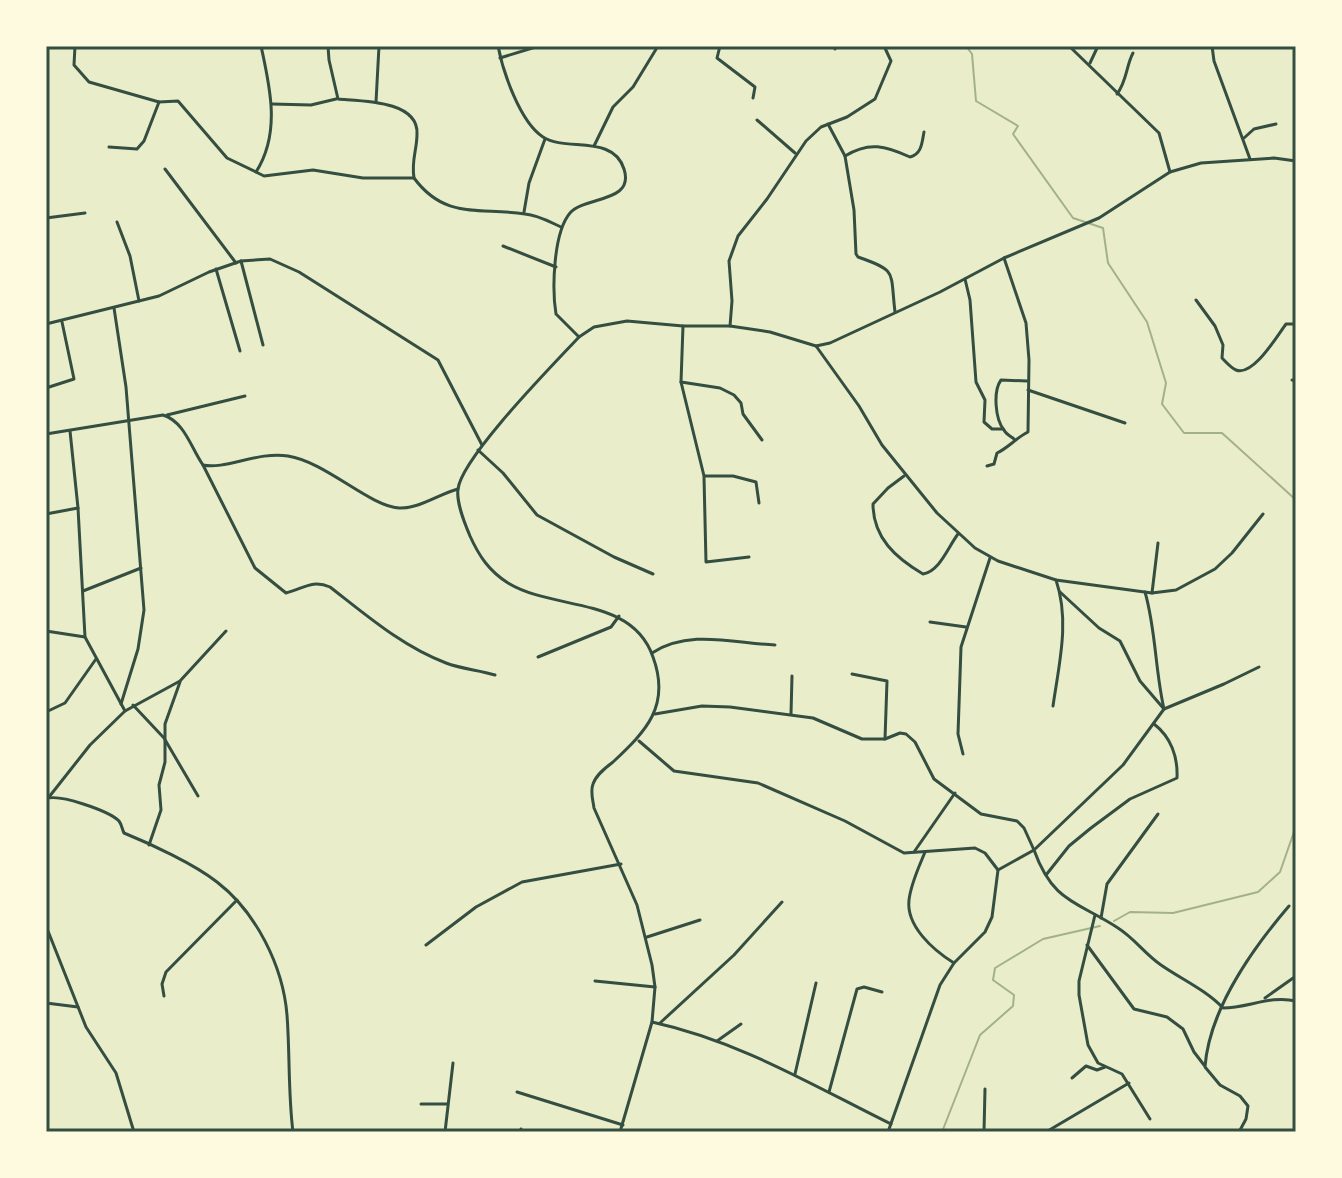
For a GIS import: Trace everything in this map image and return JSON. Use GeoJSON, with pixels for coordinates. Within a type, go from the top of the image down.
{"type":"FeatureCollection","features":[{"type":"Feature","properties":{"kind":"street"},"geometry":{"type":"LineString","coordinates":[[75,46],[74,65],[89,82],[159,102],[178,101],[227,158],[264,176],[313,170],[363,178],[414,178]]}},
{"type":"Feature","properties":{"kind":"street"},"geometry":{"type":"LineString","coordinates":[[256,172],[267,143],[272,104],[261,46]]}},
{"type":"Feature","properties":{"kind":"street"},"geometry":{"type":"LineString","coordinates":[[328,46],[338,99]]}},
{"type":"Feature","properties":{"kind":"street"},"geometry":{"type":"LineString","coordinates":[[376,102],[379,46]]}},
{"type":"Feature","properties":{"kind":"street"},"geometry":{"type":"LineString","coordinates":[[498,46],[519,107],[530,126],[545,139],[610,151],[620,161],[625,173],[625,184],[615,194],[583,203],[561,227],[556,267],[556,314],[579,337]]}},
{"type":"Feature","properties":{"kind":"street"},"geometry":{"type":"LineString","coordinates":[[500,58],[539,46]]}},
{"type":"Feature","properties":{"kind":"street"},"geometry":{"type":"LineString","coordinates":[[594,146],[613,107],[641,76],[658,46]]}},
{"type":"Feature","properties":{"kind":"street"},"geometry":{"type":"LineString","coordinates":[[720,46],[717,58],[755,87],[753,98]]}},
{"type":"Feature","properties":{"kind":"street"},"geometry":{"type":"LineString","coordinates":[[730,326],[730,252],[738,236],[767,199],[795,153],[814,132],[853,114],[875,99],[891,61],[884,46]]}},
{"type":"Feature","properties":{"kind":"street"},"geometry":{"type":"LineString","coordinates":[[1069,46],[1159,133],[1170,172]]}},
{"type":"Feature","properties":{"kind":"street"},"geometry":{"type":"LineString","coordinates":[[1090,63],[1098,46]]}},
{"type":"Feature","properties":{"kind":"street"},"geometry":{"type":"LineString","coordinates":[[1212,46],[1214,61],[1250,159]]}},
{"type":"Feature","properties":{"kind":"street"},"geometry":{"type":"LineString","coordinates":[[1117,94],[1124,83],[1133,53]]}},
{"type":"Feature","properties":{"kind":"street"},"geometry":{"type":"LineString","coordinates":[[272,104],[311,105],[338,99],[392,105],[416,124],[412,164],[414,178],[439,203],[464,209],[524,213],[561,227]]}},
{"type":"Feature","properties":{"kind":"street"},"geometry":{"type":"LineString","coordinates":[[109,147],[137,149],[144,141],[159,102]]}},
{"type":"Feature","properties":{"kind":"street"},"geometry":{"type":"LineString","coordinates":[[757,120],[795,153]]}},
{"type":"Feature","properties":{"kind":"street"},"geometry":{"type":"LineString","coordinates":[[828,124],[845,156],[854,210],[856,254],[883,265],[890,273],[895,313]]}},
{"type":"Feature","properties":{"kind":"street"},"geometry":{"type":"LineString","coordinates":[[1244,138],[1254,129],[1276,124]]}},
{"type":"Feature","properties":{"kind":"street"},"geometry":{"type":"LineString","coordinates":[[845,156],[862,147],[878,145],[915,156],[924,132]]}},
{"type":"Feature","properties":{"kind":"street"},"geometry":{"type":"LineString","coordinates":[[524,213],[529,183],[545,139]]}},
{"type":"Feature","properties":{"kind":"street"},"geometry":{"type":"LineString","coordinates":[[620,1132],[652,1022],[655,987],[637,905],[594,808],[591,791],[598,775],[637,739],[655,714],[658,672],[652,653],[643,639],[619,616],[509,584],[480,557],[465,525],[458,489],[478,450],[579,337],[594,327],[618,321],[730,326],[770,332],[816,346],[844,338],[1004,258],[1099,218],[1170,172],[1201,163],[1250,159],[1296,161]]}},
{"type":"Feature","properties":{"kind":"street"},"geometry":{"type":"LineString","coordinates":[[165,169],[239,262],[263,345]]}},
{"type":"Feature","properties":{"kind":"street"},"geometry":{"type":"LineString","coordinates":[[46,218],[85,213]]}},
{"type":"Feature","properties":{"kind":"street"},"geometry":{"type":"LineString","coordinates":[[117,222],[130,256],[139,301]]}},
{"type":"Feature","properties":{"kind":"street"},"geometry":{"type":"LineString","coordinates":[[503,246],[556,267]]}},
{"type":"Feature","properties":{"kind":"street"},"geometry":{"type":"LineString","coordinates":[[987,466],[994,464],[997,453],[1028,432],[1026,323],[1004,258]]}},
{"type":"Feature","properties":{"kind":"street"},"geometry":{"type":"LineString","coordinates":[[46,324],[139,301],[239,262],[270,259],[287,265],[438,360],[482,445]]}},
{"type":"Feature","properties":{"kind":"street"},"geometry":{"type":"LineString","coordinates":[[216,269],[240,351]]}},
{"type":"Feature","properties":{"kind":"street"},"geometry":{"type":"LineString","coordinates":[[965,279],[970,300],[976,382],[985,400],[984,422],[992,429],[1003,429]]}},
{"type":"Feature","properties":{"kind":"street"},"geometry":{"type":"LineString","coordinates":[[1196,300],[1215,326],[1223,345],[1222,358],[1238,371],[1255,364],[1286,324],[1296,324]]}},
{"type":"Feature","properties":{"kind":"street"},"geometry":{"type":"LineString","coordinates":[[114,308],[129,420],[143,625],[121,704]]}},
{"type":"Feature","properties":{"kind":"street"},"geometry":{"type":"LineString","coordinates":[[46,388],[74,379],[61,321]]}},
{"type":"Feature","properties":{"kind":"street"},"geometry":{"type":"LineString","coordinates":[[683,326],[681,382],[704,476],[706,562],[749,557]]}},
{"type":"Feature","properties":{"kind":"street"},"geometry":{"type":"LineString","coordinates":[[816,346],[905,475],[958,534],[990,558],[1056,580],[1152,593],[1176,590],[1215,569],[1263,514]]}},
{"type":"Feature","properties":{"kind":"street"},"geometry":{"type":"LineString","coordinates":[[1014,439],[1003,429],[996,400],[998,382],[1028,381]]}},
{"type":"Feature","properties":{"kind":"street"},"geometry":{"type":"LineString","coordinates":[[681,382],[720,388],[734,395],[762,440]]}},
{"type":"Feature","properties":{"kind":"street"},"geometry":{"type":"LineString","coordinates":[[1028,390],[1125,423]]}},
{"type":"Feature","properties":{"kind":"street"},"geometry":{"type":"LineString","coordinates":[[46,434],[163,415],[245,396]]}},
{"type":"Feature","properties":{"kind":"street"},"geometry":{"type":"LineString","coordinates":[[163,415],[173,418],[180,426],[248,556],[255,568],[271,583],[286,593],[311,583],[330,587],[387,630],[433,658],[495,675]]}},
{"type":"Feature","properties":{"kind":"street"},"geometry":{"type":"LineString","coordinates":[[70,431],[85,637],[125,711]]}},
{"type":"Feature","properties":{"kind":"street"},"geometry":{"type":"LineString","coordinates":[[478,450],[503,473],[537,515],[614,557],[653,574]]}},
{"type":"Feature","properties":{"kind":"street"},"geometry":{"type":"LineString","coordinates":[[203,465],[217,466],[263,455],[291,456],[329,471],[398,508],[416,505],[458,489]]}},
{"type":"Feature","properties":{"kind":"street"},"geometry":{"type":"LineString","coordinates":[[905,475],[873,504],[877,530],[883,542],[923,574],[930,573],[958,534]]}},
{"type":"Feature","properties":{"kind":"street"},"geometry":{"type":"LineString","coordinates":[[704,476],[733,476],[756,482],[759,503]]}},
{"type":"Feature","properties":{"kind":"street"},"geometry":{"type":"LineString","coordinates":[[46,514],[78,508]]}},
{"type":"Feature","properties":{"kind":"street"},"geometry":{"type":"LineString","coordinates":[[1152,593],[1158,543]]}},
{"type":"Feature","properties":{"kind":"street"},"geometry":{"type":"LineString","coordinates":[[963,754],[958,734],[961,647],[990,558]]}},
{"type":"Feature","properties":{"kind":"street"},"geometry":{"type":"LineString","coordinates":[[83,591],[141,568]]}},
{"type":"Feature","properties":{"kind":"street"},"geometry":{"type":"LineString","coordinates":[[1053,706],[1063,621],[1056,580]]}},
{"type":"Feature","properties":{"kind":"street"},"geometry":{"type":"LineString","coordinates":[[1060,592],[1099,628],[1120,641],[1140,681],[1164,709]]}},
{"type":"Feature","properties":{"kind":"street"},"geometry":{"type":"LineString","coordinates":[[1145,592],[1152,614],[1164,709]]}},
{"type":"Feature","properties":{"kind":"street"},"geometry":{"type":"LineString","coordinates":[[538,657],[611,627],[619,616]]}},
{"type":"Feature","properties":{"kind":"street"},"geometry":{"type":"LineString","coordinates":[[930,622],[966,627]]}},
{"type":"Feature","properties":{"kind":"street"},"geometry":{"type":"LineString","coordinates":[[46,631],[85,637]]}},
{"type":"Feature","properties":{"kind":"street"},"geometry":{"type":"LineString","coordinates":[[48,798],[90,745],[125,711],[180,681],[226,631]]}},
{"type":"Feature","properties":{"kind":"street"},"geometry":{"type":"LineString","coordinates":[[652,653],[664,645],[685,639],[775,645]]}},
{"type":"Feature","properties":{"kind":"street"},"geometry":{"type":"LineString","coordinates":[[46,712],[65,703],[96,659]]}},
{"type":"Feature","properties":{"kind":"street"},"geometry":{"type":"LineString","coordinates":[[998,870],[1034,850],[1123,765],[1164,709],[1259,667]]}},
{"type":"Feature","properties":{"kind":"street"},"geometry":{"type":"LineString","coordinates":[[852,674],[887,681],[885,739]]}},
{"type":"Feature","properties":{"kind":"street"},"geometry":{"type":"LineString","coordinates":[[791,714],[792,676]]}},
{"type":"Feature","properties":{"kind":"street"},"geometry":{"type":"LineString","coordinates":[[149,845],[160,817],[159,785],[165,762],[165,724],[180,681]]}},
{"type":"Feature","properties":{"kind":"street"},"geometry":{"type":"LineString","coordinates":[[133,705],[164,738],[198,796]]}},
{"type":"Feature","properties":{"kind":"street"},"geometry":{"type":"LineString","coordinates":[[655,714],[702,706],[791,714],[826,723],[862,739],[885,739],[900,733],[911,737],[930,774],[981,814],[1017,821],[1024,828],[1046,875],[1069,902],[1120,929],[1159,964],[1223,1008],[1276,998],[1296,1001]]}},
{"type":"Feature","properties":{"kind":"street"},"geometry":{"type":"LineString","coordinates":[[1046,875],[1069,846],[1130,799],[1177,778],[1177,765],[1169,740],[1154,724]]}},
{"type":"Feature","properties":{"kind":"street"},"geometry":{"type":"LineString","coordinates":[[637,739],[674,771],[758,783],[912,854],[975,848],[985,853],[998,870],[995,905],[985,932],[954,963],[940,985],[888,1132]]}},
{"type":"Feature","properties":{"kind":"street"},"geometry":{"type":"LineString","coordinates":[[912,854],[955,793]]}},
{"type":"Feature","properties":{"kind":"street"},"geometry":{"type":"LineString","coordinates":[[48,798],[63,797],[117,820],[124,833],[216,881],[237,900],[260,933],[280,979],[287,1014],[293,1132]]}},
{"type":"Feature","properties":{"kind":"street"},"geometry":{"type":"LineString","coordinates":[[1101,918],[1109,882],[1158,814]]}},
{"type":"Feature","properties":{"kind":"street"},"geometry":{"type":"LineString","coordinates":[[925,852],[910,895],[910,912],[922,938],[954,963]]}},
{"type":"Feature","properties":{"kind":"street"},"geometry":{"type":"LineString","coordinates":[[426,945],[508,887],[544,876],[621,864]]}},
{"type":"Feature","properties":{"kind":"street"},"geometry":{"type":"LineString","coordinates":[[164,996],[162,984],[166,972],[237,900]]}},
{"type":"Feature","properties":{"kind":"street"},"geometry":{"type":"LineString","coordinates":[[660,1024],[734,955],[782,902]]}},
{"type":"Feature","properties":{"kind":"street"},"geometry":{"type":"LineString","coordinates":[[1205,1067],[1207,1048],[1233,983],[1262,937],[1289,906]]}},
{"type":"Feature","properties":{"kind":"street"},"geometry":{"type":"LineString","coordinates":[[1095,915],[1079,995],[1088,1045],[1098,1063],[1122,1074],[1150,1119]]}},
{"type":"Feature","properties":{"kind":"street"},"geometry":{"type":"LineString","coordinates":[[646,937],[700,920]]}},
{"type":"Feature","properties":{"kind":"street"},"geometry":{"type":"LineString","coordinates":[[46,926],[86,1027],[116,1073],[134,1132]]}},
{"type":"Feature","properties":{"kind":"street"},"geometry":{"type":"LineString","coordinates":[[1087,945],[1134,1009],[1167,1017],[1183,1029],[1194,1052],[1220,1085],[1245,1101],[1249,1111],[1239,1132]]}},
{"type":"Feature","properties":{"kind":"street"},"geometry":{"type":"LineString","coordinates":[[1262,1000],[1296,976]]}},
{"type":"Feature","properties":{"kind":"street"},"geometry":{"type":"LineString","coordinates":[[595,981],[655,987]]}},
{"type":"Feature","properties":{"kind":"street"},"geometry":{"type":"LineString","coordinates":[[795,1074],[816,983]]}},
{"type":"Feature","properties":{"kind":"street"},"geometry":{"type":"LineString","coordinates":[[829,1092],[857,989],[864,987],[882,992]]}},
{"type":"Feature","properties":{"kind":"street"},"geometry":{"type":"LineString","coordinates":[[46,1003],[78,1007]]}},
{"type":"Feature","properties":{"kind":"street"},"geometry":{"type":"LineString","coordinates":[[652,1022],[717,1041],[795,1074],[891,1124]]}},
{"type":"Feature","properties":{"kind":"street"},"geometry":{"type":"LineString","coordinates":[[717,1041],[741,1024]]}},
{"type":"Feature","properties":{"kind":"street"},"geometry":{"type":"LineString","coordinates":[[445,1132],[453,1063]]}},
{"type":"Feature","properties":{"kind":"street"},"geometry":{"type":"LineString","coordinates":[[1072,1078],[1086,1066],[1097,1070],[1105,1067]]}},
{"type":"Feature","properties":{"kind":"street"},"geometry":{"type":"LineString","coordinates":[[1046,1132],[1129,1083]]}},
{"type":"Feature","properties":{"kind":"street"},"geometry":{"type":"LineString","coordinates":[[985,1089],[984,1130],[991,1132]]}},
{"type":"Feature","properties":{"kind":"street"},"geometry":{"type":"LineString","coordinates":[[517,1092],[623,1125]]}},
{"type":"Feature","properties":{"kind":"street"},"geometry":{"type":"LineString","coordinates":[[421,1104],[447,1104]]}},
{"type":"Feature","properties":{"kind":"waterway"},"geometry":{"type":"LineString","coordinates":[[966,46],[972,54],[976,101],[1018,126],[1013,134],[1073,218],[1103,228],[1108,263],[1147,322],[1166,383],[1162,404],[1184,433],[1222,433],[1296,500]]}},
{"type":"Feature","properties":{"kind":"waterway"},"geometry":{"type":"LineString","coordinates":[[1114,921],[1130,912],[1173,913],[1258,892],[1280,872],[1296,826]]}},
{"type":"Feature","properties":{"kind":"waterway"},"geometry":{"type":"LineString","coordinates":[[942,1132],[980,1035],[1013,1006],[1014,995],[993,980],[995,968],[1043,939],[1100,926]]}}]}
